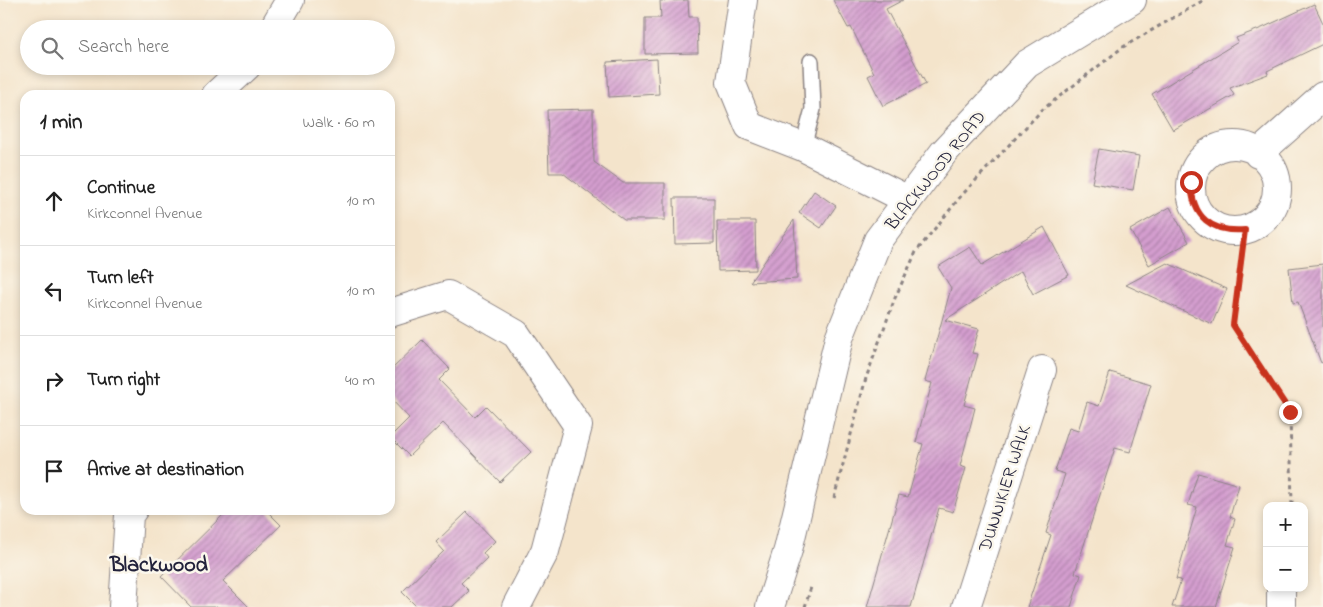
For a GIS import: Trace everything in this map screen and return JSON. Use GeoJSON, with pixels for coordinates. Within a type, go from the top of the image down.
{"type":"FeatureCollection","features":[{"type":"Feature","properties":{"kind":"street"},"geometry":{"type":"LineString","coordinates":[[278,20],[290,0]]}},
{"type":"Feature","properties":{"kind":"street"},"geometry":{"type":"LineString","coordinates":[[743,0],[731,82],[749,126],[804,147],[908,200]]}},
{"type":"Feature","properties":{"kind":"street","name":"BLACKWOOD ROAD"},"geometry":{"type":"LineString","coordinates":[[770,607],[788,550],[838,338],[878,240],[944,152],[1027,64],[1132,0]]}},
{"type":"Feature","properties":{"kind":"street"},"geometry":{"type":"LineString","coordinates":[[221,90],[237,75]]}},
{"type":"Feature","properties":{"kind":"street"},"geometry":{"type":"LineString","coordinates":[[1258,154],[1323,96]]}},
{"type":"Feature","properties":{"kind":"street"},"geometry":{"type":"LineString","coordinates":[[1231,146],[1245,147],[1258,154],[1268,163],[1275,175],[1276,196],[1268,214],[1258,224],[1245,230],[1231,231],[1218,228],[1206,221],[1194,204],[1191,182],[1196,168],[1205,157],[1217,149],[1231,146]]}},
{"type":"Feature","properties":{"kind":"street"},"geometry":{"type":"LineString","coordinates":[[395,311],[448,295],[516,334],[578,426],[545,551],[516,607]]}},
{"type":"Feature","properties":{"kind":"street","name":"DUNNIKIER WALK"},"geometry":{"type":"LineString","coordinates":[[966,607],[1042,370]]}},
{"type":"Feature","properties":{"kind":"street"},"geometry":{"type":"LineString","coordinates":[[123,607],[129,515]]}},
{"type":"Feature","properties":{"kind":"street"},"geometry":{"type":"LineString","coordinates":[[1281,592],[1281,607]]}},
{"type":"Feature","properties":{"kind":"lane"},"geometry":{"type":"LineString","coordinates":[[804,147],[813,109],[811,60]]}},
{"type":"Feature","properties":{"kind":"path"},"geometry":{"type":"LineString","coordinates":[[833,502],[866,378],[895,298],[916,252],[961,196],[1042,110],[1123,47],[1204,0]]}},
{"type":"Feature","properties":{"kind":"path"},"geometry":{"type":"LineString","coordinates":[[1245,230],[1233,325],[1290,412],[1292,502]]}},
{"type":"Feature","properties":{"kind":"path"},"geometry":{"type":"LineString","coordinates":[[805,607],[813,578]]}},
{"type":"Feature","properties":{"kind":"building"},"geometry":{"type":"Polygon","coordinates":[[[688,0],[689,17],[697,17],[698,53],[645,54],[645,18],[661,18],[660,1],[688,0]]]}},
{"type":"Feature","properties":{"kind":"building"},"geometry":{"type":"Polygon","coordinates":[[[833,0],[903,0],[886,9],[926,84],[883,106],[868,76],[874,73],[851,27],[848,28],[833,0]]]}},
{"type":"Feature","properties":{"kind":"building"},"geometry":{"type":"Polygon","coordinates":[[[1314,4],[1323,23],[1323,44],[1267,71],[1268,74],[1230,88],[1234,95],[1173,130],[1152,94],[1238,42],[1236,38],[1314,4]]]}},
{"type":"Feature","properties":{"kind":"building"},"geometry":{"type":"Polygon","coordinates":[[[657,59],[659,94],[609,97],[607,62],[657,59]]]}},
{"type":"Feature","properties":{"kind":"building"},"geometry":{"type":"Polygon","coordinates":[[[593,109],[594,162],[623,183],[665,183],[665,220],[624,220],[563,173],[549,173],[547,110],[593,109]]]}},
{"type":"Feature","properties":{"kind":"building"},"geometry":{"type":"Polygon","coordinates":[[[1099,149],[1139,156],[1133,190],[1092,183],[1099,149]]]}},
{"type":"Feature","properties":{"kind":"building"},"geometry":{"type":"Polygon","coordinates":[[[814,191],[836,206],[821,228],[799,213],[814,191]]]}},
{"type":"Feature","properties":{"kind":"building"},"geometry":{"type":"Polygon","coordinates":[[[674,198],[714,198],[714,243],[675,244],[674,198]]]}},
{"type":"Feature","properties":{"kind":"building"},"geometry":{"type":"Polygon","coordinates":[[[1170,207],[1189,242],[1149,265],[1130,230],[1170,207]]]}},
{"type":"Feature","properties":{"kind":"building"},"geometry":{"type":"Polygon","coordinates":[[[794,220],[797,279],[750,282],[794,220]]]}},
{"type":"Feature","properties":{"kind":"building"},"geometry":{"type":"Polygon","coordinates":[[[717,221],[755,221],[756,270],[718,271],[717,221]]]}},
{"type":"Feature","properties":{"kind":"building"},"geometry":{"type":"Polygon","coordinates":[[[1044,227],[1069,275],[1033,294],[1021,271],[945,320],[979,329],[972,353],[978,354],[964,405],[975,408],[960,466],[966,468],[953,512],[939,508],[911,607],[867,607],[899,495],[908,497],[923,444],[916,442],[932,383],[925,381],[951,288],[938,267],[970,247],[982,265],[1044,227]]]}},
{"type":"Feature","properties":{"kind":"building"},"geometry":{"type":"Polygon","coordinates":[[[1167,263],[1227,289],[1212,324],[1126,285],[1167,263]]]}},
{"type":"Feature","properties":{"kind":"building"},"geometry":{"type":"Polygon","coordinates":[[[1323,264],[1323,362],[1321,363],[1298,302],[1293,303],[1289,268],[1323,264]]]}},
{"type":"Feature","properties":{"kind":"building"},"geometry":{"type":"Polygon","coordinates":[[[422,340],[450,369],[439,380],[475,417],[486,406],[531,452],[500,482],[443,423],[409,456],[395,442],[395,432],[409,418],[395,403],[395,366],[422,340]]]}},
{"type":"Feature","properties":{"kind":"building"},"geometry":{"type":"Polygon","coordinates":[[[1110,372],[1151,384],[1130,452],[1115,448],[1075,573],[1081,575],[1071,607],[1027,607],[1051,535],[1046,533],[1065,474],[1055,471],[1069,428],[1078,431],[1087,402],[1099,406],[1110,372]]]}},
{"type":"Feature","properties":{"kind":"building"},"geometry":{"type":"Polygon","coordinates":[[[1198,473],[1239,485],[1230,517],[1235,519],[1227,545],[1235,547],[1216,607],[1172,607],[1181,580],[1176,579],[1197,507],[1188,505],[1198,473]]]}},
{"type":"Feature","properties":{"kind":"building"},"geometry":{"type":"Polygon","coordinates":[[[467,512],[495,541],[483,553],[487,558],[461,583],[469,591],[452,607],[417,607],[402,592],[444,551],[436,542],[467,512]]]}},
{"type":"Feature","properties":{"kind":"building"},"geometry":{"type":"Polygon","coordinates":[[[223,515],[271,515],[281,525],[223,581],[249,607],[191,607],[161,576],[223,515]]]}},
{"type":"Feature","properties":{"kind":"district","name":"Blackwood"},"geometry":{"type":"Point","coordinates":[159,563]}},
{"type":"Feature","properties":{"kind":"route"},"geometry":{"type":"LineString","coordinates":[[1191,182],[1192,197],[1197,210],[1206,221],[1218,228],[1231,231],[1245,230],[1233,325],[1290,412]]}}]}
